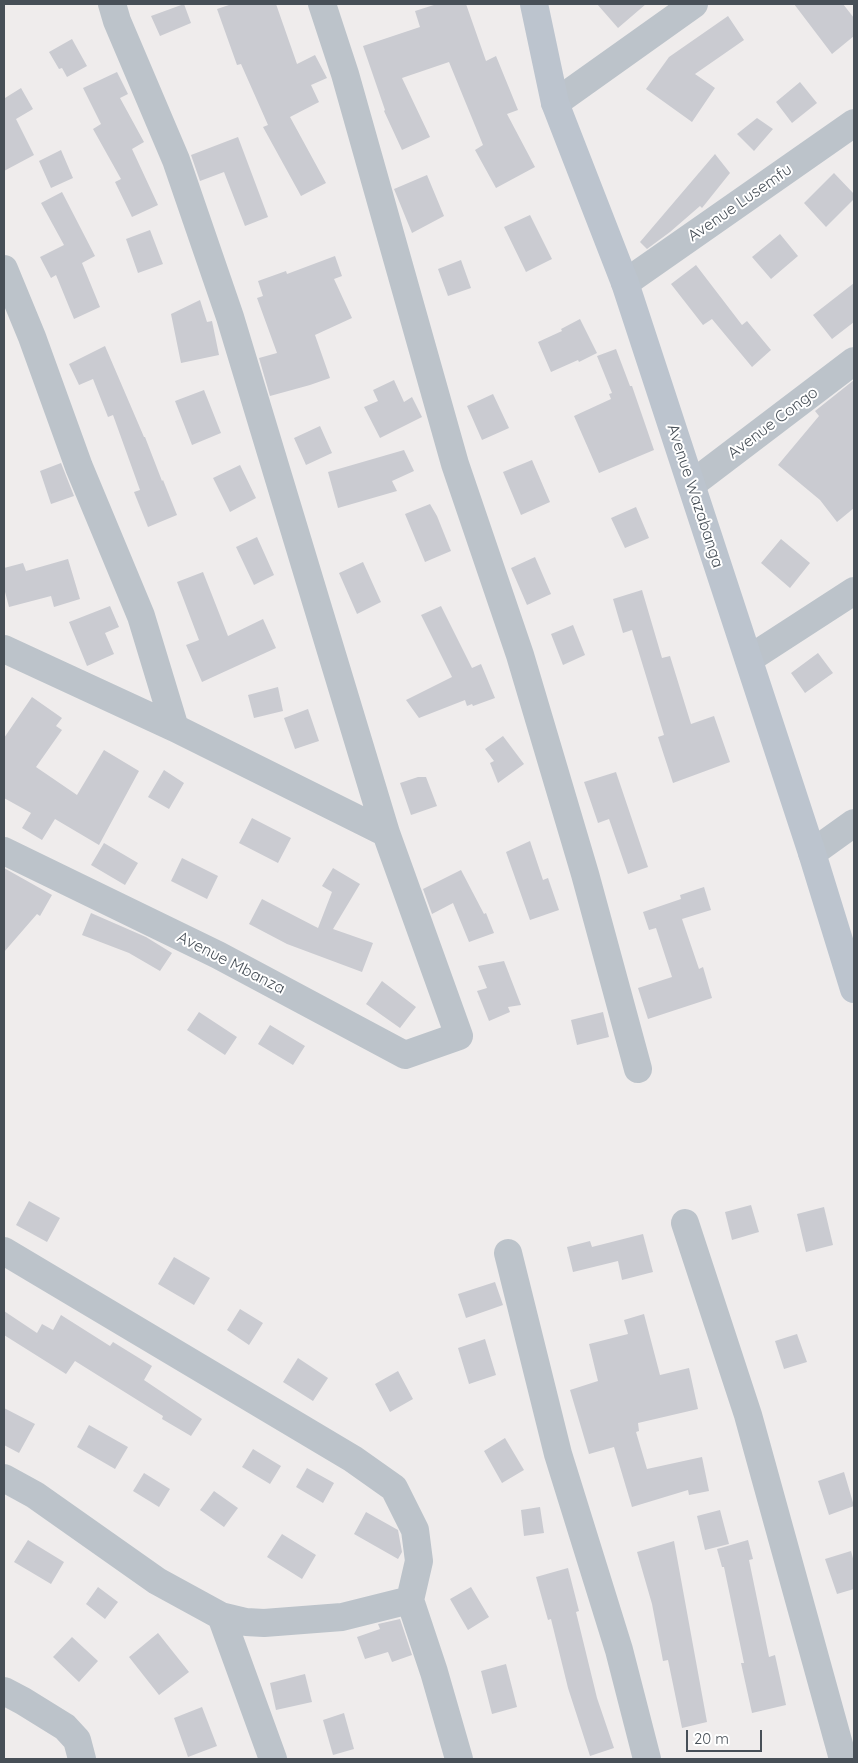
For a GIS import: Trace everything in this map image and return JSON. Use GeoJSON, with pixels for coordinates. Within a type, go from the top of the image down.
{"type":"FeatureCollection","features":[{"type":"Feature","properties":{"kind":"main road","name":"Avenue Wazabanga"},"geometry":{"type":"LineString","coordinates":[[534,4],[555,103],[625,283],[812,853],[854,989]]}},
{"type":"Feature","properties":{"kind":"street"},"geometry":{"type":"LineString","coordinates":[[112,4],[117,21],[176,160],[230,317],[386,832]]}},
{"type":"Feature","properties":{"kind":"street"},"geometry":{"type":"LineString","coordinates":[[322,4],[345,74],[455,464],[520,655],[585,874],[638,1069]]}},
{"type":"Feature","properties":{"kind":"street"},"geometry":{"type":"LineString","coordinates":[[555,103],[694,4]]}},
{"type":"Feature","properties":{"kind":"street","name":"Avenue Lusemfu"},"geometry":{"type":"LineString","coordinates":[[625,283],[854,123]]}},
{"type":"Feature","properties":{"kind":"street"},"geometry":{"type":"LineString","coordinates":[[4,269],[32,337],[79,467],[141,616],[175,728]]}},
{"type":"Feature","properties":{"kind":"street","name":"Avenue Congo"},"geometry":{"type":"LineString","coordinates":[[692,484],[854,361]]}},
{"type":"Feature","properties":{"kind":"street"},"geometry":{"type":"LineString","coordinates":[[749,659],[854,591]]}},
{"type":"Feature","properties":{"kind":"street"},"geometry":{"type":"LineString","coordinates":[[4,649],[175,728],[386,832]]}},
{"type":"Feature","properties":{"kind":"street"},"geometry":{"type":"LineString","coordinates":[[812,853],[854,823]]}},
{"type":"Feature","properties":{"kind":"street","name":"Avenue Mbanza"},"geometry":{"type":"LineString","coordinates":[[4,851],[218,955],[405,1055],[458,1036],[386,832]]}},
{"type":"Feature","properties":{"kind":"street"},"geometry":{"type":"LineString","coordinates":[[685,1222],[748,1415],[843,1759]]}},
{"type":"Feature","properties":{"kind":"street"},"geometry":{"type":"LineString","coordinates":[[4,1251],[353,1459],[394,1488],[415,1530],[419,1561],[410,1600],[434,1672],[459,1759]]}},
{"type":"Feature","properties":{"kind":"street"},"geometry":{"type":"LineString","coordinates":[[508,1253],[558,1454],[619,1650],[647,1759]]}},
{"type":"Feature","properties":{"kind":"street"},"geometry":{"type":"LineString","coordinates":[[4,1478],[35,1495],[157,1580],[221,1616],[246,1622],[342,1617],[410,1600]]}},
{"type":"Feature","properties":{"kind":"street"},"geometry":{"type":"LineString","coordinates":[[221,1616],[273,1759]]}},
{"type":"Feature","properties":{"kind":"street"},"geometry":{"type":"LineString","coordinates":[[4,1691],[23,1700],[65,1728],[77,1740],[82,1759]]}},
{"type":"Feature","properties":{"kind":"building"},"geometry":{"type":"Polygon","coordinates":[[[184,4],[191,23],[160,36],[151,16],[184,4]]]}},
{"type":"Feature","properties":{"kind":"building"},"geometry":{"type":"Polygon","coordinates":[[[232,4],[276,4],[297,64],[315,55],[327,78],[311,85],[319,102],[290,117],[326,183],[301,196],[263,127],[268,125],[241,64],[237,65],[217,9],[232,4]]]}},
{"type":"Feature","properties":{"kind":"building"},"geometry":{"type":"Polygon","coordinates":[[[437,4],[466,4],[486,61],[496,56],[518,110],[507,114],[535,167],[496,188],[475,150],[483,145],[449,62],[402,78],[430,137],[402,150],[384,111],[363,46],[420,27],[415,11],[437,4]]]}},
{"type":"Feature","properties":{"kind":"building"},"geometry":{"type":"Polygon","coordinates":[[[597,4],[646,4],[618,28],[597,4]]]}},
{"type":"Feature","properties":{"kind":"building"},"geometry":{"type":"Polygon","coordinates":[[[794,4],[843,4],[854,18],[854,36],[832,54],[794,4]]]}},
{"type":"Feature","properties":{"kind":"building"},"geometry":{"type":"Polygon","coordinates":[[[728,16],[744,40],[695,74],[715,88],[692,122],[646,89],[669,57],[728,16]]]}},
{"type":"Feature","properties":{"kind":"building"},"geometry":{"type":"Polygon","coordinates":[[[72,39],[87,66],[67,77],[62,68],[59,69],[49,52],[72,39]]]}},
{"type":"Feature","properties":{"kind":"building"},"geometry":{"type":"Polygon","coordinates":[[[117,72],[128,94],[120,98],[144,142],[132,149],[158,205],[132,217],[115,182],[121,179],[93,129],[101,124],[83,88],[117,72]]]}},
{"type":"Feature","properties":{"kind":"building"},"geometry":{"type":"Polygon","coordinates":[[[800,82],[817,103],[792,123],[776,102],[800,82]]]}},
{"type":"Feature","properties":{"kind":"building"},"geometry":{"type":"Polygon","coordinates":[[[21,88],[33,109],[16,119],[34,155],[4,171],[4,96],[5,98],[21,88]]]}},
{"type":"Feature","properties":{"kind":"building"},"geometry":{"type":"Polygon","coordinates":[[[757,118],[773,129],[754,151],[737,134],[757,118]]]}},
{"type":"Feature","properties":{"kind":"building"},"geometry":{"type":"Polygon","coordinates":[[[238,137],[268,217],[245,226],[224,172],[200,181],[191,155],[238,137]]]}},
{"type":"Feature","properties":{"kind":"building"},"geometry":{"type":"Polygon","coordinates":[[[61,150],[73,178],[51,188],[39,161],[61,150]]]}},
{"type":"Feature","properties":{"kind":"building"},"geometry":{"type":"Polygon","coordinates":[[[715,154],[730,173],[702,208],[700,206],[647,249],[640,242],[715,154]]]}},
{"type":"Feature","properties":{"kind":"building"},"geometry":{"type":"Polygon","coordinates":[[[834,173],[854,194],[854,199],[826,227],[804,203],[834,173]]]}},
{"type":"Feature","properties":{"kind":"building"},"geometry":{"type":"Polygon","coordinates":[[[427,175],[444,216],[412,233],[394,189],[427,175]]]}},
{"type":"Feature","properties":{"kind":"building"},"geometry":{"type":"Polygon","coordinates":[[[62,192],[95,256],[82,263],[100,307],[74,319],[56,275],[51,278],[40,257],[64,245],[41,203],[62,192]]]}},
{"type":"Feature","properties":{"kind":"building"},"geometry":{"type":"Polygon","coordinates":[[[530,215],[552,259],[526,272],[504,227],[530,215]]]}},
{"type":"Feature","properties":{"kind":"building"},"geometry":{"type":"Polygon","coordinates":[[[150,230],[163,264],[138,273],[126,239],[150,230]]]}},
{"type":"Feature","properties":{"kind":"building"},"geometry":{"type":"Polygon","coordinates":[[[780,234],[798,256],[771,279],[752,257],[780,234]]]}},
{"type":"Feature","properties":{"kind":"building"},"geometry":{"type":"Polygon","coordinates":[[[335,256],[342,276],[334,279],[352,318],[315,335],[330,378],[270,396],[259,358],[277,353],[257,298],[263,296],[258,281],[286,271],[287,274],[335,256]]]}},
{"type":"Feature","properties":{"kind":"building"},"geometry":{"type":"Polygon","coordinates":[[[461,260],[471,288],[448,296],[438,269],[461,260]]]}},
{"type":"Feature","properties":{"kind":"building"},"geometry":{"type":"Polygon","coordinates":[[[696,265],[742,325],[747,321],[771,350],[752,367],[712,319],[703,325],[671,284],[696,265]]]}},
{"type":"Feature","properties":{"kind":"building"},"geometry":{"type":"Polygon","coordinates":[[[854,283],[854,322],[832,339],[813,315],[854,283]]]}},
{"type":"Feature","properties":{"kind":"building"},"geometry":{"type":"Polygon","coordinates":[[[200,300],[207,322],[212,321],[219,355],[181,363],[171,314],[200,300]]]}},
{"type":"Feature","properties":{"kind":"building"},"geometry":{"type":"Polygon","coordinates":[[[580,319],[597,353],[551,372],[538,342],[562,331],[561,329],[580,319]]]}},
{"type":"Feature","properties":{"kind":"building"},"geometry":{"type":"Polygon","coordinates":[[[105,346],[177,515],[148,527],[134,492],[140,490],[113,415],[108,417],[93,379],[79,385],[69,364],[105,346]]]}},
{"type":"Feature","properties":{"kind":"building"},"geometry":{"type":"Polygon","coordinates":[[[616,349],[630,386],[632,386],[654,450],[599,473],[574,416],[611,399],[609,394],[612,393],[597,356],[616,349]]]}},
{"type":"Feature","properties":{"kind":"building"},"geometry":{"type":"Polygon","coordinates":[[[394,380],[404,402],[412,397],[422,417],[380,438],[364,407],[378,401],[373,390],[394,380]]]}},
{"type":"Feature","properties":{"kind":"building"},"geometry":{"type":"Polygon","coordinates":[[[854,380],[854,508],[837,522],[820,500],[778,465],[819,416],[815,411],[854,380]]]}},
{"type":"Feature","properties":{"kind":"building"},"geometry":{"type":"Polygon","coordinates":[[[204,390],[221,433],[192,445],[175,401],[204,390]]]}},
{"type":"Feature","properties":{"kind":"building"},"geometry":{"type":"Polygon","coordinates":[[[493,394],[509,428],[482,440],[467,406],[493,394]]]}},
{"type":"Feature","properties":{"kind":"building"},"geometry":{"type":"Polygon","coordinates":[[[320,426],[332,453],[306,465],[294,438],[320,426]]]}},
{"type":"Feature","properties":{"kind":"building"},"geometry":{"type":"Polygon","coordinates":[[[404,450],[414,471],[392,481],[397,491],[338,508],[328,472],[404,450]]]}},
{"type":"Feature","properties":{"kind":"building"},"geometry":{"type":"Polygon","coordinates":[[[532,460],[550,502],[521,515],[503,472],[532,460]]]}},
{"type":"Feature","properties":{"kind":"building"},"geometry":{"type":"Polygon","coordinates":[[[61,463],[74,496],[51,504],[40,471],[61,463]]]}},
{"type":"Feature","properties":{"kind":"building"},"geometry":{"type":"Polygon","coordinates":[[[240,465],[256,498],[230,512],[213,478],[240,465]]]}},
{"type":"Feature","properties":{"kind":"building"},"geometry":{"type":"Polygon","coordinates":[[[430,504],[451,551],[425,562],[405,514],[430,504]]]}},
{"type":"Feature","properties":{"kind":"building"},"geometry":{"type":"Polygon","coordinates":[[[636,507],[649,538],[625,548],[611,518],[636,507]]]}},
{"type":"Feature","properties":{"kind":"building"},"geometry":{"type":"Polygon","coordinates":[[[257,537],[274,575],[254,585],[236,547],[257,537]]]}},
{"type":"Feature","properties":{"kind":"building"},"geometry":{"type":"Polygon","coordinates":[[[781,539],[810,563],[790,588],[761,563],[781,539]]]}},
{"type":"Feature","properties":{"kind":"building"},"geometry":{"type":"Polygon","coordinates":[[[535,557],[551,594],[527,605],[511,568],[535,557]]]}},
{"type":"Feature","properties":{"kind":"building"},"geometry":{"type":"Polygon","coordinates":[[[68,559],[80,599],[54,607],[51,596],[9,607],[4,588],[4,568],[23,563],[26,571],[68,559]]]}},
{"type":"Feature","properties":{"kind":"building"},"geometry":{"type":"Polygon","coordinates":[[[363,562],[381,602],[357,614],[339,573],[363,562]]]}},
{"type":"Feature","properties":{"kind":"building"},"geometry":{"type":"Polygon","coordinates":[[[203,572],[228,636],[263,619],[276,648],[202,682],[186,645],[199,640],[177,582],[203,572]]]}},
{"type":"Feature","properties":{"kind":"building"},"geometry":{"type":"Polygon","coordinates":[[[642,590],[662,658],[670,656],[691,724],[714,716],[730,762],[673,783],[658,737],[664,735],[632,630],[623,633],[613,599],[642,590]]]}},
{"type":"Feature","properties":{"kind":"building"},"geometry":{"type":"Polygon","coordinates":[[[110,606],[119,627],[105,633],[114,654],[87,666],[69,622],[110,606]]]}},
{"type":"Feature","properties":{"kind":"building"},"geometry":{"type":"Polygon","coordinates":[[[441,606],[472,668],[481,664],[495,698],[473,706],[472,704],[467,706],[465,700],[419,718],[406,700],[452,677],[421,615],[441,606]]]}},
{"type":"Feature","properties":{"kind":"building"},"geometry":{"type":"Polygon","coordinates":[[[573,625],[585,655],[563,665],[551,634],[573,625]]]}},
{"type":"Feature","properties":{"kind":"building"},"geometry":{"type":"Polygon","coordinates":[[[818,653],[833,673],[805,693],[791,673],[818,653]]]}},
{"type":"Feature","properties":{"kind":"building"},"geometry":{"type":"Polygon","coordinates":[[[278,687],[283,711],[254,718],[248,695],[278,687]]]}},
{"type":"Feature","properties":{"kind":"building"},"geometry":{"type":"Polygon","coordinates":[[[32,697],[62,718],[56,726],[62,730],[36,767],[77,795],[104,750],[139,771],[99,845],[55,819],[42,840],[22,828],[31,813],[4,798],[4,738],[32,697]]]}},
{"type":"Feature","properties":{"kind":"building"},"geometry":{"type":"Polygon","coordinates":[[[308,709],[319,741],[295,749],[284,718],[308,709]]]}},
{"type":"Feature","properties":{"kind":"building"},"geometry":{"type":"Polygon","coordinates":[[[503,736],[524,764],[498,783],[490,763],[494,761],[485,749],[503,736]]]}},
{"type":"Feature","properties":{"kind":"building"},"geometry":{"type":"Polygon","coordinates":[[[164,770],[184,783],[169,809],[148,797],[164,770]]]}},
{"type":"Feature","properties":{"kind":"building"},"geometry":{"type":"Polygon","coordinates":[[[616,772],[648,867],[628,874],[609,819],[598,823],[584,782],[616,772]]]}},
{"type":"Feature","properties":{"kind":"building"},"geometry":{"type":"Polygon","coordinates":[[[418,777],[426,777],[437,806],[411,815],[400,783],[418,777]]]}},
{"type":"Feature","properties":{"kind":"building"},"geometry":{"type":"Polygon","coordinates":[[[252,818],[291,838],[278,863],[239,843],[252,818]]]}},
{"type":"Feature","properties":{"kind":"building"},"geometry":{"type":"Polygon","coordinates":[[[530,841],[543,880],[548,878],[559,910],[530,920],[506,852],[530,841]]]}},
{"type":"Feature","properties":{"kind":"building"},"geometry":{"type":"Polygon","coordinates":[[[104,843],[138,863],[125,885],[91,865],[104,843]]]}},
{"type":"Feature","properties":{"kind":"building"},"geometry":{"type":"Polygon","coordinates":[[[182,858],[218,876],[207,899],[171,881],[182,858]]]}},
{"type":"Feature","properties":{"kind":"building"},"geometry":{"type":"Polygon","coordinates":[[[4,868],[52,895],[40,916],[37,914],[4,952],[4,868]]]}},
{"type":"Feature","properties":{"kind":"building"},"geometry":{"type":"Polygon","coordinates":[[[333,868],[360,884],[333,929],[373,943],[362,972],[287,944],[249,924],[262,899],[318,928],[332,892],[322,886],[333,868]]]}},
{"type":"Feature","properties":{"kind":"building"},"geometry":{"type":"Polygon","coordinates":[[[461,870],[484,914],[486,913],[494,933],[469,942],[453,903],[432,914],[423,889],[461,870]]]}},
{"type":"Feature","properties":{"kind":"building"},"geometry":{"type":"Polygon","coordinates":[[[704,887],[711,910],[682,919],[699,969],[703,967],[712,998],[648,1019],[638,988],[672,977],[656,928],[649,930],[643,912],[681,899],[680,895],[704,887]]]}},
{"type":"Feature","properties":{"kind":"building"},"geometry":{"type":"Polygon","coordinates":[[[91,913],[146,937],[172,953],[160,971],[129,953],[82,935],[91,913]]]}},
{"type":"Feature","properties":{"kind":"building"},"geometry":{"type":"Polygon","coordinates":[[[504,961],[521,1005],[508,1007],[510,1012],[489,1021],[477,991],[487,988],[478,966],[504,961]]]}},
{"type":"Feature","properties":{"kind":"building"},"geometry":{"type":"Polygon","coordinates":[[[382,981],[416,1007],[400,1028],[366,1004],[382,981]]]}},
{"type":"Feature","properties":{"kind":"building"},"geometry":{"type":"Polygon","coordinates":[[[199,1012],[237,1037],[225,1055],[187,1030],[199,1012]]]}},
{"type":"Feature","properties":{"kind":"building"},"geometry":{"type":"Polygon","coordinates":[[[603,1012],[609,1037],[577,1045],[571,1020],[603,1012]]]}},
{"type":"Feature","properties":{"kind":"building"},"geometry":{"type":"Polygon","coordinates":[[[270,1025],[305,1046],[293,1065],[258,1044],[270,1025]]]}},
{"type":"Feature","properties":{"kind":"building"},"geometry":{"type":"Polygon","coordinates":[[[29,1201],[60,1218],[47,1242],[16,1225],[29,1201]]]}},
{"type":"Feature","properties":{"kind":"building"},"geometry":{"type":"Polygon","coordinates":[[[751,1205],[759,1232],[732,1240],[725,1212],[751,1205]]]}},
{"type":"Feature","properties":{"kind":"building"},"geometry":{"type":"Polygon","coordinates":[[[824,1207],[833,1245],[806,1252],[797,1214],[824,1207]]]}},
{"type":"Feature","properties":{"kind":"building"},"geometry":{"type":"Polygon","coordinates":[[[643,1234],[653,1272],[622,1280],[618,1261],[573,1272],[567,1247],[590,1241],[592,1247],[643,1234]]]}},
{"type":"Feature","properties":{"kind":"building"},"geometry":{"type":"Polygon","coordinates":[[[174,1257],[210,1278],[194,1305],[158,1284],[174,1257]]]}},
{"type":"Feature","properties":{"kind":"building"},"geometry":{"type":"Polygon","coordinates":[[[495,1282],[503,1305],[466,1318],[458,1294],[495,1282]]]}},
{"type":"Feature","properties":{"kind":"building"},"geometry":{"type":"Polygon","coordinates":[[[240,1309],[263,1323],[249,1345],[227,1330],[240,1309]]]}},
{"type":"Feature","properties":{"kind":"building"},"geometry":{"type":"Polygon","coordinates":[[[4,1311],[37,1333],[42,1324],[53,1330],[61,1315],[110,1346],[113,1342],[152,1366],[144,1380],[202,1419],[191,1436],[162,1419],[163,1416],[75,1361],[66,1374],[4,1335],[4,1311]]]}},
{"type":"Feature","properties":{"kind":"building"},"geometry":{"type":"Polygon","coordinates":[[[644,1314],[660,1375],[689,1368],[698,1409],[638,1423],[639,1431],[636,1432],[647,1469],[702,1457],[709,1491],[689,1495],[688,1490],[632,1507],[614,1447],[589,1454],[570,1390],[598,1381],[589,1344],[628,1334],[624,1320],[644,1314]]]}},
{"type":"Feature","properties":{"kind":"building"},"geometry":{"type":"Polygon","coordinates":[[[797,1334],[807,1362],[784,1369],[775,1341],[797,1334]]]}},
{"type":"Feature","properties":{"kind":"building"},"geometry":{"type":"Polygon","coordinates":[[[485,1339],[496,1375],[469,1384],[458,1348],[485,1339]]]}},
{"type":"Feature","properties":{"kind":"building"},"geometry":{"type":"Polygon","coordinates":[[[298,1358],[328,1378],[313,1401],[283,1382],[298,1358]]]}},
{"type":"Feature","properties":{"kind":"building"},"geometry":{"type":"Polygon","coordinates":[[[398,1371],[413,1399],[390,1412],[375,1384],[398,1371]]]}},
{"type":"Feature","properties":{"kind":"building"},"geometry":{"type":"Polygon","coordinates":[[[4,1408],[35,1424],[19,1453],[4,1445],[4,1408]]]}},
{"type":"Feature","properties":{"kind":"building"},"geometry":{"type":"Polygon","coordinates":[[[89,1425],[128,1447],[115,1469],[77,1447],[89,1425]]]}},
{"type":"Feature","properties":{"kind":"building"},"geometry":{"type":"Polygon","coordinates":[[[505,1438],[524,1470],[502,1483],[484,1451],[505,1438]]]}},
{"type":"Feature","properties":{"kind":"building"},"geometry":{"type":"Polygon","coordinates":[[[253,1449],[281,1466],[270,1484],[242,1467],[253,1449]]]}},
{"type":"Feature","properties":{"kind":"building"},"geometry":{"type":"Polygon","coordinates":[[[307,1468],[334,1483],[323,1503],[296,1487],[307,1468]]]}},
{"type":"Feature","properties":{"kind":"building"},"geometry":{"type":"Polygon","coordinates":[[[844,1472],[854,1506],[829,1515],[818,1481],[844,1472]]]}},
{"type":"Feature","properties":{"kind":"building"},"geometry":{"type":"Polygon","coordinates":[[[144,1473],[170,1489],[159,1507],[133,1491],[144,1473]]]}},
{"type":"Feature","properties":{"kind":"building"},"geometry":{"type":"Polygon","coordinates":[[[214,1491],[238,1508],[224,1527],[200,1510],[214,1491]]]}},
{"type":"Feature","properties":{"kind":"building"},"geometry":{"type":"Polygon","coordinates":[[[540,1507],[544,1533],[524,1536],[521,1510],[540,1507]]]}},
{"type":"Feature","properties":{"kind":"building"},"geometry":{"type":"Polygon","coordinates":[[[720,1510],[729,1544],[705,1550],[697,1516],[720,1510]]]}},
{"type":"Feature","properties":{"kind":"building"},"geometry":{"type":"Polygon","coordinates":[[[366,1512],[398,1530],[402,1552],[398,1559],[354,1534],[366,1512]]]}},
{"type":"Feature","properties":{"kind":"building"},"geometry":{"type":"Polygon","coordinates":[[[282,1534],[316,1555],[302,1579],[267,1557],[282,1534]]]}},
{"type":"Feature","properties":{"kind":"building"},"geometry":{"type":"Polygon","coordinates":[[[28,1540],[64,1562],[51,1584],[14,1562],[28,1540]]]}},
{"type":"Feature","properties":{"kind":"building"},"geometry":{"type":"Polygon","coordinates":[[[748,1540],[753,1559],[749,1560],[769,1657],[775,1655],[786,1705],[752,1713],[741,1663],[744,1663],[724,1567],[722,1567],[717,1549],[748,1540]]]}},
{"type":"Feature","properties":{"kind":"building"},"geometry":{"type":"Polygon","coordinates":[[[674,1541],[707,1722],[682,1728],[668,1660],[663,1661],[652,1604],[637,1552],[674,1541]]]}},
{"type":"Feature","properties":{"kind":"building"},"geometry":{"type":"Polygon","coordinates":[[[851,1551],[854,1562],[854,1589],[837,1594],[825,1559],[851,1551]]]}},
{"type":"Feature","properties":{"kind":"building"},"geometry":{"type":"Polygon","coordinates":[[[568,1568],[579,1611],[576,1612],[597,1698],[614,1748],[590,1756],[568,1688],[551,1619],[548,1620],[536,1577],[568,1568]]]}},
{"type":"Feature","properties":{"kind":"building"},"geometry":{"type":"Polygon","coordinates":[[[98,1587],[118,1602],[105,1619],[86,1604],[98,1587]]]}},
{"type":"Feature","properties":{"kind":"building"},"geometry":{"type":"Polygon","coordinates":[[[471,1587],[489,1617],[468,1630],[450,1599],[471,1587]]]}},
{"type":"Feature","properties":{"kind":"building"},"geometry":{"type":"Polygon","coordinates":[[[400,1619],[412,1655],[392,1662],[388,1652],[365,1659],[357,1637],[380,1629],[378,1624],[400,1619]]]}},
{"type":"Feature","properties":{"kind":"building"},"geometry":{"type":"Polygon","coordinates":[[[158,1633],[189,1672],[159,1695],[129,1657],[158,1633]]]}},
{"type":"Feature","properties":{"kind":"building"},"geometry":{"type":"Polygon","coordinates":[[[72,1637],[98,1661],[79,1682],[53,1657],[72,1637]]]}},
{"type":"Feature","properties":{"kind":"building"},"geometry":{"type":"Polygon","coordinates":[[[506,1664],[517,1707],[492,1714],[481,1671],[506,1664]]]}},
{"type":"Feature","properties":{"kind":"building"},"geometry":{"type":"Polygon","coordinates":[[[305,1674],[312,1702],[276,1710],[270,1683],[305,1674]]]}},
{"type":"Feature","properties":{"kind":"building"},"geometry":{"type":"Polygon","coordinates":[[[202,1707],[217,1746],[188,1757],[174,1718],[202,1707]]]}},
{"type":"Feature","properties":{"kind":"building"},"geometry":{"type":"Polygon","coordinates":[[[344,1713],[354,1749],[333,1755],[323,1720],[344,1713]]]}}]}
